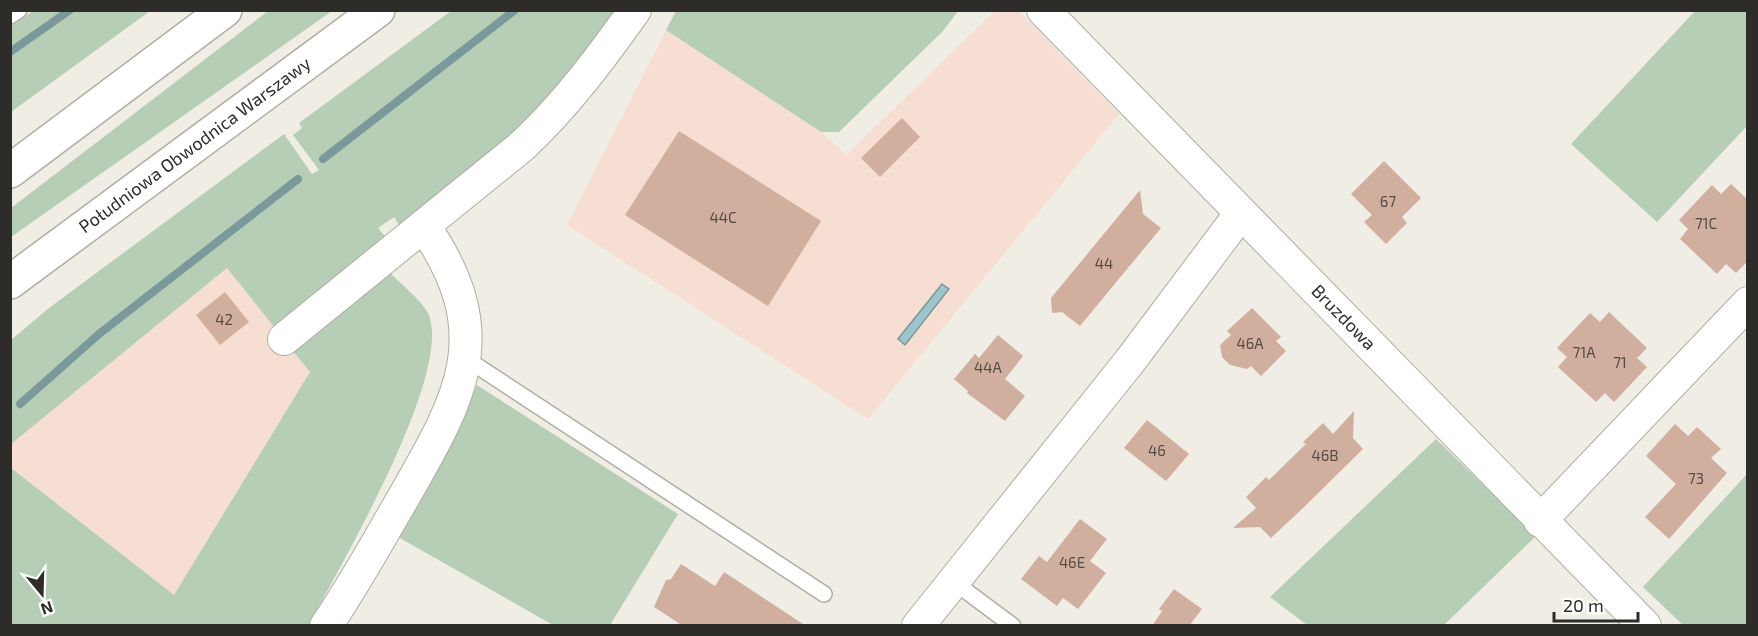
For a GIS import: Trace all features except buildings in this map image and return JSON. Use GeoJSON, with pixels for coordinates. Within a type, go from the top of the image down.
{"type":"FeatureCollection","features":[{"type":"Feature","properties":{"kind":"highway"},"geometry":{"type":"LineString","coordinates":[[10,171],[225,10]]}},
{"type":"Feature","properties":{"kind":"highway","name":"Południowa Obwodnica Warszawy"},"geometry":{"type":"LineString","coordinates":[[10,282],[378,10]]}},
{"type":"Feature","properties":{"kind":"street"},"geometry":{"type":"LineString","coordinates":[[284,339],[489,174],[550,119],[590,73],[635,10]]}},
{"type":"Feature","properties":{"kind":"street","name":"Bruzdowa"},"geometry":{"type":"LineString","coordinates":[[1043,10],[1645,626]]}},
{"type":"Feature","properties":{"kind":"street"},"geometry":{"type":"LineString","coordinates":[[918,626],[1130,361],[1241,213]]}},
{"type":"Feature","properties":{"kind":"street"},"geometry":{"type":"LineString","coordinates":[[326,626],[349,592],[435,443],[455,398],[465,358],[466,328],[462,302],[442,253],[424,226]]}},
{"type":"Feature","properties":{"kind":"street"},"geometry":{"type":"LineString","coordinates":[[1540,521],[1748,303]]}},
{"type":"Feature","properties":{"kind":"lane"},"geometry":{"type":"LineString","coordinates":[[10,16],[20,10]]}},
{"type":"Feature","properties":{"kind":"lane"},"geometry":{"type":"LineString","coordinates":[[465,358],[825,594]]}},
{"type":"Feature","properties":{"kind":"lane"},"geometry":{"type":"LineString","coordinates":[[954,582],[1012,626]]}},
{"type":"Feature","properties":{"kind":"shaded area"},"geometry":{"type":"Polygon","coordinates":[[[995,11],[1019,11],[1119,114],[868,419],[567,225],[666,30],[821,132],[846,155],[995,11]]]}},
{"type":"Feature","properties":{"kind":"shaded area"},"geometry":{"type":"Polygon","coordinates":[[[227,268],[311,372],[174,595],[11,467],[10,444],[227,268]]]}},
{"type":"Feature","properties":{"kind":"green space"},"geometry":{"type":"Polygon","coordinates":[[[676,10],[958,11],[943,31],[839,132],[821,132],[666,30],[676,10]]]}},
{"type":"Feature","properties":{"kind":"green space"},"geometry":{"type":"Polygon","coordinates":[[[33,11],[150,11],[11,112],[11,26],[33,11]]]}},
{"type":"Feature","properties":{"kind":"green space"},"geometry":{"type":"Polygon","coordinates":[[[268,11],[332,11],[11,237],[11,208],[268,11]]]}},
{"type":"Feature","properties":{"kind":"green space"},"geometry":{"type":"Polygon","coordinates":[[[451,11],[620,11],[600,40],[509,140],[401,228],[394,217],[378,228],[388,240],[275,328],[227,268],[11,444],[11,340],[49,308],[284,134],[312,174],[319,170],[293,135],[302,128],[299,123],[451,11]]]}},
{"type":"Feature","properties":{"kind":"green space"},"geometry":{"type":"Polygon","coordinates":[[[1695,11],[1747,11],[1747,126],[1657,222],[1571,144],[1695,11]]]}},
{"type":"Feature","properties":{"kind":"green space"},"geometry":{"type":"Polygon","coordinates":[[[390,273],[428,313],[432,341],[425,378],[390,469],[309,625],[11,625],[10,467],[174,595],[310,372],[292,350],[390,273]]]}},
{"type":"Feature","properties":{"kind":"green space"},"geometry":{"type":"Polygon","coordinates":[[[477,385],[678,514],[610,625],[553,625],[398,537],[477,385]]]}},
{"type":"Feature","properties":{"kind":"green space"},"geometry":{"type":"Polygon","coordinates":[[[1436,439],[1536,536],[1444,625],[1307,625],[1270,597],[1436,439]]]}},
{"type":"Feature","properties":{"kind":"green space"},"geometry":{"type":"Polygon","coordinates":[[[1747,474],[1747,625],[1683,625],[1643,587],[1747,474]]]}},
{"type":"Feature","properties":{"kind":"water"},"geometry":{"type":"Polygon","coordinates":[[[942,284],[949,289],[905,345],[898,339],[942,284]]]}},
{"type":"Feature","properties":{"kind":"waterway"},"geometry":{"type":"LineString","coordinates":[[10,52],[70,10]]}},
{"type":"Feature","properties":{"kind":"waterway"},"geometry":{"type":"LineString","coordinates":[[323,159],[515,10]]}},
{"type":"Feature","properties":{"kind":"waterway"},"geometry":{"type":"LineString","coordinates":[[20,404],[99,334],[298,179]]}}]}
